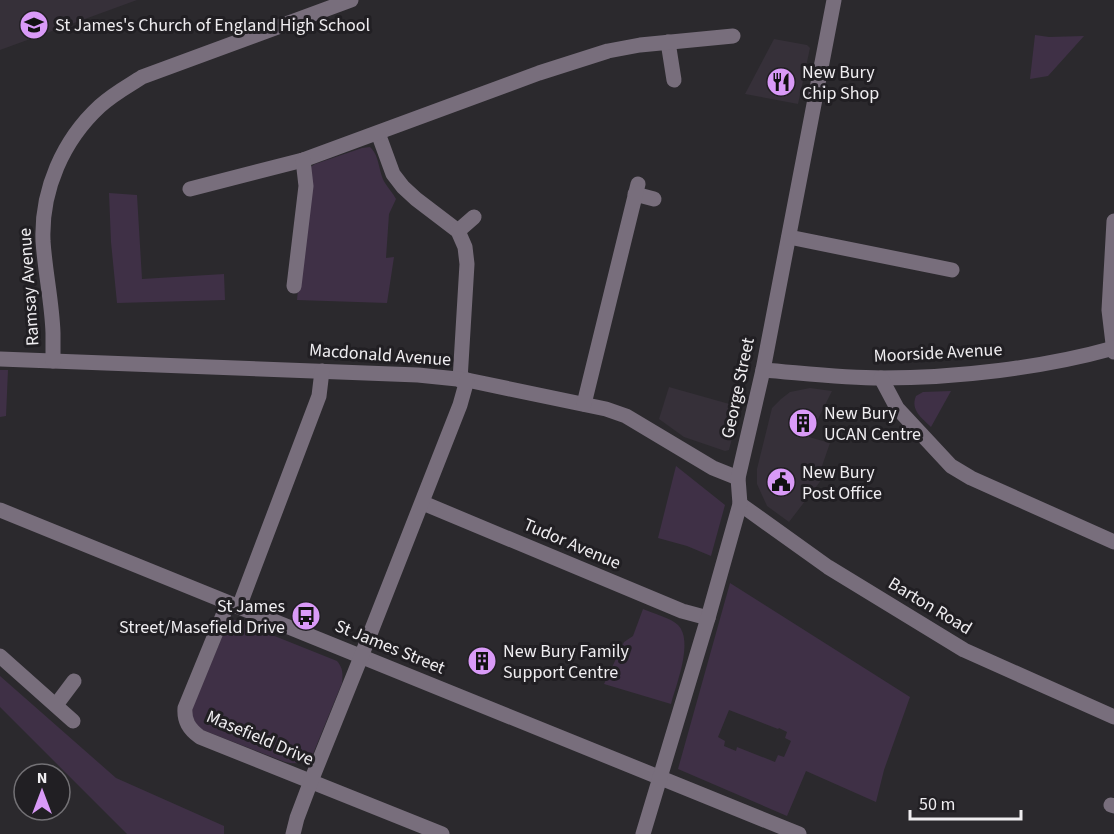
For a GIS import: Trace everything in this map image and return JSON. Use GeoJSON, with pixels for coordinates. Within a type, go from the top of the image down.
{"type":"FeatureCollection","features":[{"type":"Feature","properties":{"kind":"street","name":"Ramsay Avenue"},"geometry":{"type":"LineString","coordinates":[[53,361],[53,333],[43,223],[52,176],[65,150],[81,127],[107,100],[142,77],[351,0]]}},
{"type":"Feature","properties":{"kind":"street","name":"George Street"},"geometry":{"type":"LineString","coordinates":[[643,834],[740,504],[738,478],[763,370],[834,0]]}},
{"type":"Feature","properties":{"kind":"street"},"geometry":{"type":"LineString","coordinates":[[190,189],[303,160],[608,51],[640,45],[733,36]]}},
{"type":"Feature","properties":{"kind":"street"},"geometry":{"type":"LineString","coordinates":[[668,42],[674,80]]}},
{"type":"Feature","properties":{"kind":"street"},"geometry":{"type":"LineString","coordinates":[[292,834],[460,405],[464,380],[467,264],[465,247],[458,231],[403,187],[393,174],[378,133]]}},
{"type":"Feature","properties":{"kind":"street"},"geometry":{"type":"LineString","coordinates":[[294,286],[306,186],[303,160]]}},
{"type":"Feature","properties":{"kind":"street"},"geometry":{"type":"LineString","coordinates":[[584,404],[637,189],[654,199]]}},
{"type":"Feature","properties":{"kind":"street"},"geometry":{"type":"LineString","coordinates":[[458,231],[474,217]]}},
{"type":"Feature","properties":{"kind":"street"},"geometry":{"type":"LineString","coordinates":[[1114,221],[1109,310],[1114,350]]}},
{"type":"Feature","properties":{"kind":"street"},"geometry":{"type":"LineString","coordinates":[[789,237],[952,270]]}},
{"type":"Feature","properties":{"kind":"street","name":"Moorside Avenue"},"geometry":{"type":"LineString","coordinates":[[763,370],[881,378],[963,375],[1114,350]]}},
{"type":"Feature","properties":{"kind":"street","name":"Macdonald Avenue"},"geometry":{"type":"LineString","coordinates":[[0,359],[418,375],[464,380],[584,404],[626,416],[713,468],[738,478]]}},
{"type":"Feature","properties":{"kind":"street","name":"Masefield Drive"},"geometry":{"type":"LineString","coordinates":[[322,371],[319,396],[233,605],[187,700],[186,721],[193,732],[200,737],[442,834]]}},
{"type":"Feature","properties":{"kind":"street"},"geometry":{"type":"LineString","coordinates":[[881,378],[897,408],[951,466],[971,478],[1114,542]]}},
{"type":"Feature","properties":{"kind":"street","name":"Tudor Avenue"},"geometry":{"type":"LineString","coordinates":[[423,502],[682,611],[708,618]]}},
{"type":"Feature","properties":{"kind":"street","name":"Barton Road"},"geometry":{"type":"LineString","coordinates":[[740,504],[828,567],[964,650],[1114,717]]}},
{"type":"Feature","properties":{"kind":"street","name":"St James Street"},"geometry":{"type":"LineString","coordinates":[[0,510],[799,834]]}},
{"type":"Feature","properties":{"kind":"street"},"geometry":{"type":"LineString","coordinates":[[0,656],[73,721]]}},
{"type":"Feature","properties":{"kind":"street"},"geometry":{"type":"LineString","coordinates":[[56,705],[74,681]]}},
{"type":"Feature","properties":{"kind":"shaded area","name":"St James's Church of England High School"},"geometry":{"type":"Polygon","coordinates":[[[0,0],[137,0],[0,50],[0,0]]]}},
{"type":"Feature","properties":{"kind":"shaded area"},"geometry":{"type":"Polygon","coordinates":[[[1035,35],[1084,36],[1048,76],[1030,79],[1035,35]]]}},
{"type":"Feature","properties":{"kind":"shaded area"},"geometry":{"type":"Polygon","coordinates":[[[774,39],[807,45],[810,48],[798,104],[745,94],[774,39]]]}},
{"type":"Feature","properties":{"kind":"shaded area"},"geometry":{"type":"Polygon","coordinates":[[[370,147],[376,155],[385,183],[396,199],[389,214],[386,258],[394,257],[387,303],[297,300],[309,168],[315,164],[370,147]]]}},
{"type":"Feature","properties":{"kind":"shaded area"},"geometry":{"type":"Polygon","coordinates":[[[109,193],[137,195],[142,279],[224,274],[225,300],[117,303],[109,193]]]}},
{"type":"Feature","properties":{"kind":"shaded area"},"geometry":{"type":"Polygon","coordinates":[[[0,370],[8,370],[6,416],[0,417],[0,370]]]}},
{"type":"Feature","properties":{"kind":"shaded area"},"geometry":{"type":"Polygon","coordinates":[[[669,387],[740,407],[729,450],[725,451],[684,437],[659,419],[669,387]]]}},
{"type":"Feature","properties":{"kind":"shaded area"},"geometry":{"type":"Polygon","coordinates":[[[810,388],[832,391],[809,437],[830,443],[822,466],[829,470],[789,522],[767,506],[757,484],[757,469],[772,408],[790,392],[810,388]]]}},
{"type":"Feature","properties":{"kind":"shaded area"},"geometry":{"type":"Polygon","coordinates":[[[951,391],[931,427],[916,410],[916,396],[923,392],[951,391]]]}},
{"type":"Feature","properties":{"kind":"shaded area"},"geometry":{"type":"Polygon","coordinates":[[[676,466],[725,505],[711,556],[658,538],[676,466]]]}},
{"type":"Feature","properties":{"kind":"shaded area"},"geometry":{"type":"Polygon","coordinates":[[[730,583],[910,697],[884,770],[876,802],[806,771],[787,816],[678,769],[730,583]],[[729,710],[718,737],[725,741],[724,746],[736,751],[737,747],[775,762],[778,755],[784,757],[791,741],[785,738],[787,732],[729,710]]]}},
{"type":"Feature","properties":{"kind":"shaded area"},"geometry":{"type":"Polygon","coordinates":[[[643,609],[671,620],[682,632],[684,652],[671,704],[604,684],[624,642],[633,636],[643,609]]]}},
{"type":"Feature","properties":{"kind":"shaded area"},"geometry":{"type":"Polygon","coordinates":[[[230,618],[337,661],[340,666],[342,683],[313,754],[304,761],[285,762],[200,729],[195,722],[192,709],[230,618]]]}},
{"type":"Feature","properties":{"kind":"shaded area"},"geometry":{"type":"Polygon","coordinates":[[[0,676],[116,778],[224,826],[224,834],[127,834],[72,779],[72,762],[55,762],[0,707],[0,676]]]}},
{"type":"Feature","properties":{"kind":"place","name":"St James's Church of England High School"},"geometry":{"type":"Point","coordinates":[34,25]}},
{"type":"Feature","properties":{"kind":"place","name":"New Bury Chip Shop"},"geometry":{"type":"Point","coordinates":[781,82]}},
{"type":"Feature","properties":{"kind":"place","name":"New Bury UCAN Centre"},"geometry":{"type":"Point","coordinates":[803,423]}},
{"type":"Feature","properties":{"kind":"place","name":"New Bury Post Office"},"geometry":{"type":"Point","coordinates":[781,482]}},
{"type":"Feature","properties":{"kind":"place","name":"St James Street/Masefield Drive"},"geometry":{"type":"Point","coordinates":[306,616]}},
{"type":"Feature","properties":{"kind":"place","name":"New Bury Family Support Centre"},"geometry":{"type":"Point","coordinates":[482,661]}}]}
